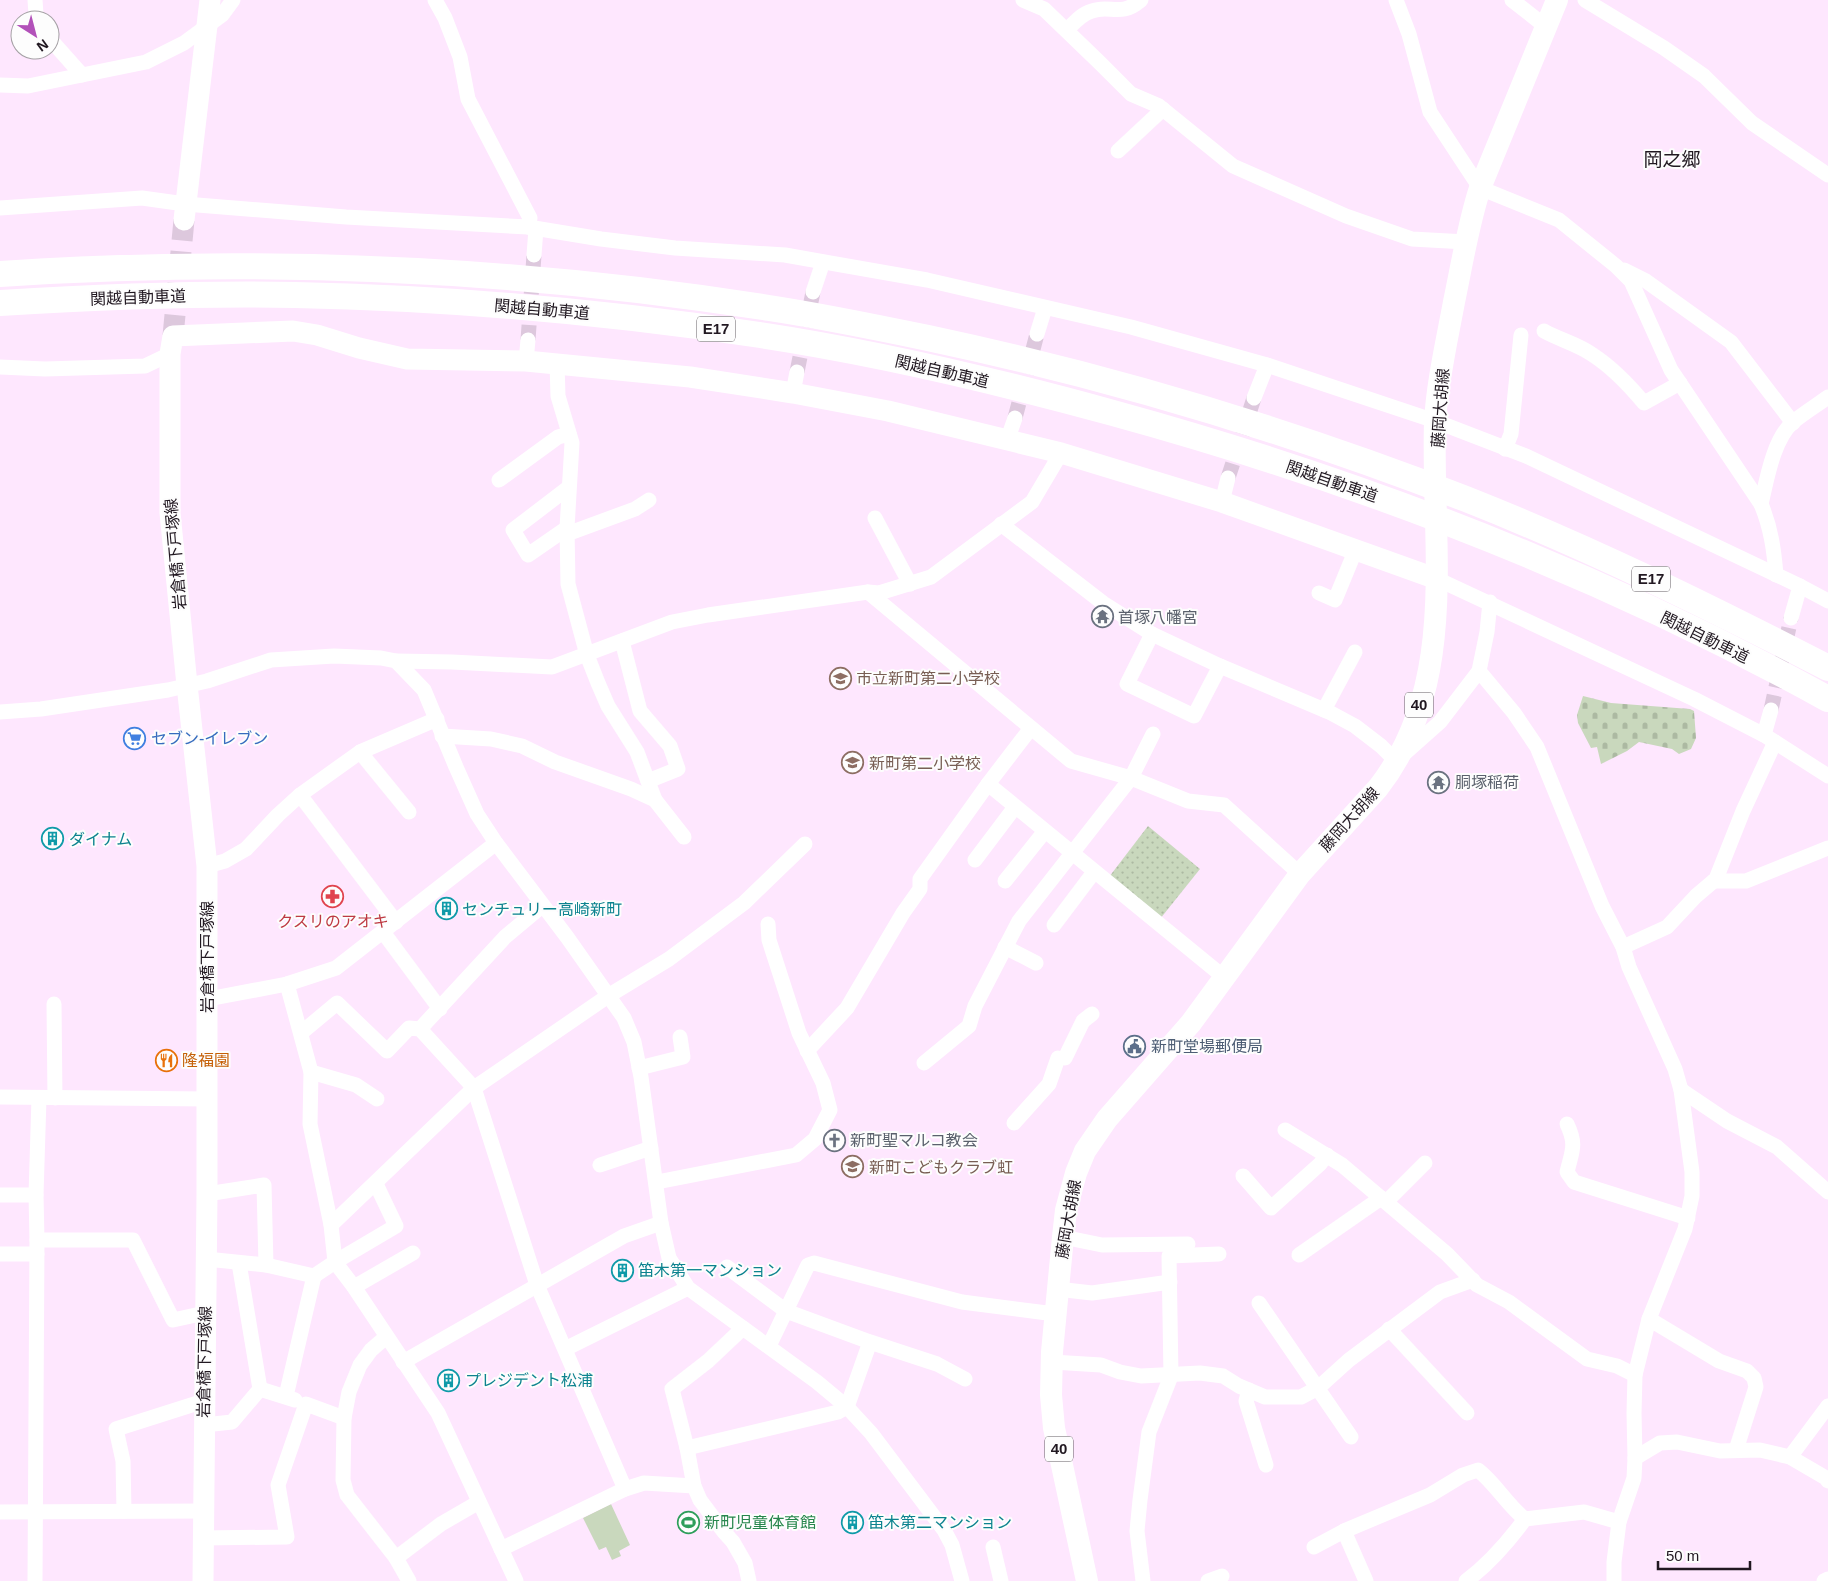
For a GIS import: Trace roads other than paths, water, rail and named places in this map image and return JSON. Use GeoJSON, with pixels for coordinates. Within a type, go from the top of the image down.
{"type":"FeatureCollection","features":[{"type":"Feature","properties":{"kind":"highway","name":"関越自動車道"},"geometry":{"type":"LineString","coordinates":[[0,274],[157,267],[310,267],[470,275],[672,294],[780,310],[967,346],[1173,399],[1413,476],[1472,497],[1741,623],[1828,668]]}},
{"type":"Feature","properties":{"kind":"highway","name":"関越自動車道"},"geometry":{"type":"LineString","coordinates":[[0,303],[122,296],[293,294],[468,302],[669,322],[764,336],[874,356],[1055,397],[1271,459],[1462,529],[1630,600],[1828,699]]}},
{"type":"Feature","properties":{"kind":"highway"},"geometry":{"type":"LineString","coordinates":[[1472,497],[1571,532],[1661,574],[1828,659]]}},
{"type":"Feature","properties":{"kind":"highway"},"geometry":{"type":"LineString","coordinates":[[1630,600],[1828,716]]}},
{"type":"Feature","properties":{"kind":"main road","name":"藤岡大胡線"},"geometry":{"type":"LineString","coordinates":[[1087,1581],[1054,1428],[1051,1395],[1057,1289],[1066,1210],[1074,1180],[1085,1151],[1107,1119],[1191,1023],[1300,874],[1378,788],[1404,747],[1428,678],[1434,637],[1437,579],[1435,421],[1444,354],[1466,242],[1480,188],[1557,0]]}},
{"type":"Feature","properties":{"kind":"street"},"geometry":{"type":"LineString","coordinates":[[25,0],[36,10]]}},
{"type":"Feature","properties":{"kind":"street"},"geometry":{"type":"LineString","coordinates":[[184,212],[210,0]]}},
{"type":"Feature","properties":{"kind":"street"},"geometry":{"type":"LineString","coordinates":[[0,85],[28,86],[146,62],[184,43],[222,16],[233,0]]}},
{"type":"Feature","properties":{"kind":"street"},"geometry":{"type":"LineString","coordinates":[[435,0],[445,18],[460,57],[468,98],[530,218],[534,255]]}},
{"type":"Feature","properties":{"kind":"street"},"geometry":{"type":"LineString","coordinates":[[1023,0],[1051,6],[1067,30],[1130,94],[1163,109],[1233,166],[1346,216],[1412,239],[1466,242]]}},
{"type":"Feature","properties":{"kind":"street"},"geometry":{"type":"LineString","coordinates":[[1067,30],[1082,16],[1093,10],[1117,11],[1128,9],[1141,0]]}},
{"type":"Feature","properties":{"kind":"street"},"geometry":{"type":"LineString","coordinates":[[1396,0],[1409,34],[1430,112],[1480,188],[1559,220],[1616,266],[1631,281],[1667,361],[1761,504],[1770,525],[1776,575]]}},
{"type":"Feature","properties":{"kind":"street"},"geometry":{"type":"LineString","coordinates":[[1512,0],[1545,26]]}},
{"type":"Feature","properties":{"kind":"street"},"geometry":{"type":"LineString","coordinates":[[1585,0],[1664,48],[1704,76],[1752,123],[1828,174]]}},
{"type":"Feature","properties":{"kind":"street"},"geometry":{"type":"LineString","coordinates":[[60,50],[82,75]]}},
{"type":"Feature","properties":{"kind":"street"},"geometry":{"type":"LineString","coordinates":[[1118,151],[1163,109]]}},
{"type":"Feature","properties":{"kind":"street"},"geometry":{"type":"LineString","coordinates":[[0,208],[142,198],[184,212],[346,217],[532,228],[675,248],[785,255],[927,280],[1131,327],[1267,366],[1435,421],[1526,456],[1828,601]]}},
{"type":"Feature","properties":{"kind":"street"},"geometry":{"type":"LineString","coordinates":[[813,292],[823,262]]}},
{"type":"Feature","properties":{"kind":"street"},"geometry":{"type":"LineString","coordinates":[[1616,266],[1646,282],[1731,342],[1792,422]]}},
{"type":"Feature","properties":{"kind":"street"},"geometry":{"type":"LineString","coordinates":[[1037,334],[1045,308]]}},
{"type":"Feature","properties":{"kind":"street"},"geometry":{"type":"LineString","coordinates":[[0,367],[45,369],[145,366],[171,345],[293,331],[317,335],[359,348],[407,359],[526,361],[690,377],[888,411],[1061,453],[1222,502],[1437,579],[1490,602],[1694,699],[1769,738],[1828,776]]}},
{"type":"Feature","properties":{"kind":"street"},"geometry":{"type":"LineString","coordinates":[[1544,331],[1557,339],[1593,354],[1627,383],[1644,403],[1680,383]]}},
{"type":"Feature","properties":{"kind":"street"},"geometry":{"type":"LineString","coordinates":[[1505,449],[1510,434],[1521,334]]}},
{"type":"Feature","properties":{"kind":"street"},"geometry":{"type":"LineString","coordinates":[[526,361],[528,340]]}},
{"type":"Feature","properties":{"kind":"street","name":"岩倉橋下戸塚線"},"geometry":{"type":"LineString","coordinates":[[171,345],[170,513],[207,866],[207,1194],[203,1581]]}},
{"type":"Feature","properties":{"kind":"street"},"geometry":{"type":"LineString","coordinates":[[557,364],[558,396],[572,443],[568,488],[568,584],[587,655],[608,706],[637,752],[655,800],[684,837]]}},
{"type":"Feature","properties":{"kind":"street"},"geometry":{"type":"LineString","coordinates":[[1254,398],[1267,366]]}},
{"type":"Feature","properties":{"kind":"street"},"geometry":{"type":"LineString","coordinates":[[792,393],[797,372]]}},
{"type":"Feature","properties":{"kind":"street"},"geometry":{"type":"LineString","coordinates":[[1761,504],[1771,463],[1784,432],[1792,422],[1828,397]]}},
{"type":"Feature","properties":{"kind":"street"},"geometry":{"type":"LineString","coordinates":[[1007,441],[1015,418]]}},
{"type":"Feature","properties":{"kind":"street"},"geometry":{"type":"LineString","coordinates":[[499,480],[558,437],[569,434]]}},
{"type":"Feature","properties":{"kind":"street"},"geometry":{"type":"LineString","coordinates":[[0,712],[41,709],[168,690],[271,660],[281,659],[343,656],[381,658],[396,661],[552,667],[680,620],[868,592],[880,593],[931,578],[1032,502],[1061,453]]}},
{"type":"Feature","properties":{"kind":"street"},"geometry":{"type":"LineString","coordinates":[[1222,502],[1228,478]]}},
{"type":"Feature","properties":{"kind":"street"},"geometry":{"type":"LineString","coordinates":[[568,488],[513,530],[528,555],[567,531],[635,509],[649,500]]}},
{"type":"Feature","properties":{"kind":"street"},"geometry":{"type":"LineString","coordinates":[[875,518],[910,584]]}},
{"type":"Feature","properties":{"kind":"street"},"geometry":{"type":"LineString","coordinates":[[1001,524],[1103,603],[1152,634],[1220,666],[1324,710],[1355,726],[1381,746],[1396,761],[1440,722],[1479,671],[1488,632],[1490,602]]}},
{"type":"Feature","properties":{"kind":"street"},"geometry":{"type":"LineString","coordinates":[[1318,594],[1335,600],[1356,549]]}},
{"type":"Feature","properties":{"kind":"street"},"geometry":{"type":"LineString","coordinates":[[1791,618],[1800,586]]}},
{"type":"Feature","properties":{"kind":"street"},"geometry":{"type":"LineString","coordinates":[[868,592],[1071,761],[1131,778],[1188,800],[1224,805],[1300,874]]}},
{"type":"Feature","properties":{"kind":"street"},"geometry":{"type":"LineString","coordinates":[[1152,634],[1127,684],[1194,716],[1220,666]]}},
{"type":"Feature","properties":{"kind":"street"},"geometry":{"type":"LineString","coordinates":[[622,641],[640,711],[670,746],[678,769],[648,781]]}},
{"type":"Feature","properties":{"kind":"street"},"geometry":{"type":"LineString","coordinates":[[1324,710],[1355,652]]}},
{"type":"Feature","properties":{"kind":"street"},"geometry":{"type":"LineString","coordinates":[[396,661],[424,690],[437,719],[442,736],[477,814],[496,843],[624,1018],[634,1042],[639,1068],[657,1182],[661,1223],[669,1258],[688,1288],[817,1382],[847,1407],[872,1433],[944,1530],[952,1545],[962,1581]]}},
{"type":"Feature","properties":{"kind":"street"},"geometry":{"type":"LineString","coordinates":[[1479,671],[1514,713],[1537,748],[1602,906],[1623,947],[1629,967],[1675,1068],[1681,1090],[1692,1172],[1692,1196],[1685,1229],[1649,1318],[1635,1375],[1634,1478],[1619,1522],[1614,1562],[1614,1581]]}},
{"type":"Feature","properties":{"kind":"street"},"geometry":{"type":"LineString","coordinates":[[1623,947],[1667,927],[1696,896],[1716,879],[1769,738],[1771,710]]}},
{"type":"Feature","properties":{"kind":"street"},"geometry":{"type":"LineString","coordinates":[[207,866],[225,861],[246,849],[300,795],[360,752],[437,719]]}},
{"type":"Feature","properties":{"kind":"street"},"geometry":{"type":"LineString","coordinates":[[807,1051],[847,1008],[903,913],[920,889],[920,879],[1031,728]]}},
{"type":"Feature","properties":{"kind":"street"},"geometry":{"type":"LineString","coordinates":[[924,1064],[969,1026],[975,1006],[1018,921],[1131,778],[1153,734]]}},
{"type":"Feature","properties":{"kind":"street"},"geometry":{"type":"LineString","coordinates":[[442,736],[491,740],[522,746],[555,762],[631,789],[655,800]]}},
{"type":"Feature","properties":{"kind":"street"},"geometry":{"type":"LineString","coordinates":[[360,752],[409,812]]}},
{"type":"Feature","properties":{"kind":"street"},"geometry":{"type":"LineString","coordinates":[[988,784],[1225,978]]}},
{"type":"Feature","properties":{"kind":"street"},"geometry":{"type":"LineString","coordinates":[[300,795],[396,922]]}},
{"type":"Feature","properties":{"kind":"street"},"geometry":{"type":"LineString","coordinates":[[975,860],[1015,807]]}},
{"type":"Feature","properties":{"kind":"street"},"geometry":{"type":"LineString","coordinates":[[1005,882],[1045,831]]}},
{"type":"Feature","properties":{"kind":"street"},"geometry":{"type":"LineString","coordinates":[[208,999],[287,984],[336,968],[496,843]]}},
{"type":"Feature","properties":{"kind":"street"},"geometry":{"type":"LineString","coordinates":[[331,1225],[376,1184],[474,1088],[608,996],[668,959],[744,903],[806,844]]}},
{"type":"Feature","properties":{"kind":"street"},"geometry":{"type":"LineString","coordinates":[[1714,881],[1746,881],[1828,848]]}},
{"type":"Feature","properties":{"kind":"street"},"geometry":{"type":"LineString","coordinates":[[1054,925],[1094,872]]}},
{"type":"Feature","properties":{"kind":"street"},"geometry":{"type":"LineString","coordinates":[[420,1030],[505,937],[542,906]]}},
{"type":"Feature","properties":{"kind":"street"},"geometry":{"type":"LineString","coordinates":[[657,1182],[796,1155],[816,1139],[830,1110],[823,1083],[799,1033],[768,940],[768,924]]}},
{"type":"Feature","properties":{"kind":"street"},"geometry":{"type":"LineString","coordinates":[[383,932],[440,1009]]}},
{"type":"Feature","properties":{"kind":"street"},"geometry":{"type":"LineString","coordinates":[[1005,947],[1036,963]]}},
{"type":"Feature","properties":{"kind":"street"},"geometry":{"type":"LineString","coordinates":[[287,984],[311,1072],[310,1124],[331,1225],[335,1262],[354,1287],[438,1413],[516,1581]]}},
{"type":"Feature","properties":{"kind":"street"},"geometry":{"type":"LineString","coordinates":[[301,1033],[337,1003],[387,1051],[410,1028],[420,1030],[474,1088],[538,1285],[625,1489]]}},
{"type":"Feature","properties":{"kind":"street"},"geometry":{"type":"LineString","coordinates":[[54,1004],[55,1098]]}},
{"type":"Feature","properties":{"kind":"street"},"geometry":{"type":"LineString","coordinates":[[1014,1123],[1049,1084],[1061,1058],[1083,1021],[1092,1014]]}},
{"type":"Feature","properties":{"kind":"street"},"geometry":{"type":"LineString","coordinates":[[639,1068],[683,1056],[680,1036]]}},
{"type":"Feature","properties":{"kind":"street"},"geometry":{"type":"LineString","coordinates":[[311,1072],[356,1085],[377,1099]]}},
{"type":"Feature","properties":{"kind":"street"},"geometry":{"type":"LineString","coordinates":[[1681,1090],[1727,1121],[1777,1147],[1828,1192]]}},
{"type":"Feature","properties":{"kind":"street"},"geometry":{"type":"LineString","coordinates":[[0,1097],[207,1099]]}},
{"type":"Feature","properties":{"kind":"street"},"geometry":{"type":"LineString","coordinates":[[35,1581],[36,1195],[39,1098]]}},
{"type":"Feature","properties":{"kind":"street"},"geometry":{"type":"LineString","coordinates":[[1567,1124],[1574,1137],[1574,1148],[1567,1172],[1574,1182],[1688,1218]]}},
{"type":"Feature","properties":{"kind":"street"},"geometry":{"type":"LineString","coordinates":[[1285,1130],[1327,1155],[1383,1200],[1447,1254],[1477,1285],[1508,1302],[1587,1359],[1617,1366],[1635,1375]]}},
{"type":"Feature","properties":{"kind":"street"},"geometry":{"type":"LineString","coordinates":[[600,1165],[651,1148]]}},
{"type":"Feature","properties":{"kind":"street"},"geometry":{"type":"LineString","coordinates":[[1243,1176],[1270,1208],[1320,1164],[1327,1155]]}},
{"type":"Feature","properties":{"kind":"street"},"geometry":{"type":"LineString","coordinates":[[1299,1255],[1383,1200],[1425,1163]]}},
{"type":"Feature","properties":{"kind":"street"},"geometry":{"type":"LineString","coordinates":[[207,1194],[264,1184],[266,1265]]}},
{"type":"Feature","properties":{"kind":"street"},"geometry":{"type":"LineString","coordinates":[[286,1396],[314,1276],[396,1226],[376,1184]]}},
{"type":"Feature","properties":{"kind":"street"},"geometry":{"type":"LineString","coordinates":[[0,1195],[36,1195]]}},
{"type":"Feature","properties":{"kind":"street"},"geometry":{"type":"LineString","coordinates":[[403,1362],[624,1236],[661,1223]]}},
{"type":"Feature","properties":{"kind":"street"},"geometry":{"type":"LineString","coordinates":[[1063,1237],[1102,1245],[1188,1244]]}},
{"type":"Feature","properties":{"kind":"street"},"geometry":{"type":"LineString","coordinates":[[0,1254],[37,1247],[133,1240],[173,1320],[205,1313]]}},
{"type":"Feature","properties":{"kind":"street"},"geometry":{"type":"LineString","coordinates":[[354,1287],[413,1253]]}},
{"type":"Feature","properties":{"kind":"street"},"geometry":{"type":"LineString","coordinates":[[1143,1581],[1137,1531],[1149,1432],[1171,1376],[1169,1256],[1219,1254]]}},
{"type":"Feature","properties":{"kind":"street"},"geometry":{"type":"LineString","coordinates":[[206,1259],[266,1265],[314,1276]]}},
{"type":"Feature","properties":{"kind":"street"},"geometry":{"type":"LineString","coordinates":[[204,1424],[232,1422],[260,1389],[239,1263]]}},
{"type":"Feature","properties":{"kind":"street"},"geometry":{"type":"LineString","coordinates":[[769,1346],[808,1264],[814,1263],[962,1302],[1055,1314]]}},
{"type":"Feature","properties":{"kind":"street"},"geometry":{"type":"LineString","coordinates":[[728,1267],[786,1311],[937,1364],[965,1380]]}},
{"type":"Feature","properties":{"kind":"street"},"geometry":{"type":"LineString","coordinates":[[1052,1362],[1101,1365],[1120,1372],[1141,1376],[1171,1376],[1200,1373],[1223,1376],[1265,1397],[1301,1397],[1318,1388],[1349,1360],[1440,1292],[1473,1280]]}},
{"type":"Feature","properties":{"kind":"street"},"geometry":{"type":"LineString","coordinates":[[1057,1289],[1092,1293],[1170,1282]]}},
{"type":"Feature","properties":{"kind":"street"},"geometry":{"type":"LineString","coordinates":[[565,1348],[688,1288]]}},
{"type":"Feature","properties":{"kind":"street"},"geometry":{"type":"LineString","coordinates":[[1259,1303],[1351,1437]]}},
{"type":"Feature","properties":{"kind":"street"},"geometry":{"type":"LineString","coordinates":[[1649,1318],[1719,1360],[1747,1371],[1754,1378],[1756,1387],[1736,1450]]}},
{"type":"Feature","properties":{"kind":"street"},"geometry":{"type":"LineString","coordinates":[[743,1328],[708,1361],[672,1389],[687,1448],[694,1486],[700,1500],[733,1542],[745,1563],[749,1581]]}},
{"type":"Feature","properties":{"kind":"street"},"geometry":{"type":"LineString","coordinates":[[1388,1330],[1467,1413]]}},
{"type":"Feature","properties":{"kind":"street"},"geometry":{"type":"LineString","coordinates":[[386,1337],[371,1350],[360,1365],[349,1392],[344,1418],[343,1480],[347,1495],[396,1558],[409,1581]]}},
{"type":"Feature","properties":{"kind":"street"},"geometry":{"type":"LineString","coordinates":[[687,1448],[838,1412],[847,1407],[870,1342]]}},
{"type":"Feature","properties":{"kind":"street"},"geometry":{"type":"LineString","coordinates":[[260,1389],[286,1396],[344,1418]]}},
{"type":"Feature","properties":{"kind":"street"},"geometry":{"type":"LineString","coordinates":[[1249,1390],[1246,1401],[1266,1465]]}},
{"type":"Feature","properties":{"kind":"street"},"geometry":{"type":"LineString","coordinates":[[124,1511],[123,1461],[116,1429],[204,1401]]}},
{"type":"Feature","properties":{"kind":"street"},"geometry":{"type":"LineString","coordinates":[[203,1538],[287,1536],[278,1485],[306,1404]]}},
{"type":"Feature","properties":{"kind":"street"},"geometry":{"type":"LineString","coordinates":[[1790,1457],[1828,1406]]}},
{"type":"Feature","properties":{"kind":"street"},"geometry":{"type":"LineString","coordinates":[[1635,1458],[1660,1443],[1676,1442],[1720,1451],[1760,1450],[1790,1457],[1828,1481]]}},
{"type":"Feature","properties":{"kind":"street"},"geometry":{"type":"LineString","coordinates":[[1314,1547],[1344,1531],[1430,1495],[1463,1475],[1478,1470],[1487,1477],[1512,1507],[1525,1519]]}},
{"type":"Feature","properties":{"kind":"street"},"geometry":{"type":"LineString","coordinates":[[501,1549],[625,1489],[644,1483],[694,1486]]}},
{"type":"Feature","properties":{"kind":"street"},"geometry":{"type":"LineString","coordinates":[[396,1558],[441,1524],[479,1502]]}},
{"type":"Feature","properties":{"kind":"street"},"geometry":{"type":"LineString","coordinates":[[0,1512],[204,1511]]}},
{"type":"Feature","properties":{"kind":"street"},"geometry":{"type":"LineString","coordinates":[[1466,1581],[1480,1570],[1513,1536],[1525,1519],[1584,1512],[1619,1522]]}},
{"type":"Feature","properties":{"kind":"street"},"geometry":{"type":"LineString","coordinates":[[1344,1531],[1366,1581]]}},
{"type":"Feature","properties":{"kind":"street"},"geometry":{"type":"LineString","coordinates":[[993,1547],[1001,1581]]}},
{"type":"Feature","properties":{"kind":"street"},"geometry":{"type":"LineString","coordinates":[[1824,1581],[1828,1579]]}},
{"type":"Feature","properties":{"kind":"tunnel"},"geometry":{"type":"LineString","coordinates":[[173,336],[184,220]]}},
{"type":"Feature","properties":{"kind":"tunnel"},"geometry":{"type":"LineString","coordinates":[[528,340],[534,255]]}},
{"type":"Feature","properties":{"kind":"tunnel"},"geometry":{"type":"LineString","coordinates":[[797,372],[813,292]]}},
{"type":"Feature","properties":{"kind":"tunnel"},"geometry":{"type":"LineString","coordinates":[[1015,418],[1037,334]]}},
{"type":"Feature","properties":{"kind":"tunnel"},"geometry":{"type":"LineString","coordinates":[[1228,478],[1254,398]]}},
{"type":"Feature","properties":{"kind":"tunnel"},"geometry":{"type":"LineString","coordinates":[[1771,710],[1791,618]]}},
{"type":"Feature","properties":{"kind":"place","name":"首塚八幡宮"},"geometry":{"type":"Point","coordinates":[1102,617]}},
{"type":"Feature","properties":{"kind":"place","name":"市立新町第二小学校"},"geometry":{"type":"Point","coordinates":[840,678]}},
{"type":"Feature","properties":{"kind":"place","name":"セブン-イレブン"},"geometry":{"type":"Point","coordinates":[135,738]}},
{"type":"Feature","properties":{"kind":"place","name":"新町第二小学校"},"geometry":{"type":"Point","coordinates":[853,763]}},
{"type":"Feature","properties":{"kind":"place","name":"胴塚稲荷"},"geometry":{"type":"Point","coordinates":[1439,782]}},
{"type":"Feature","properties":{"kind":"place","name":"ダイナム"},"geometry":{"type":"Point","coordinates":[53,839]}},
{"type":"Feature","properties":{"kind":"place","name":"クスリのアオキ"},"geometry":{"type":"Point","coordinates":[333,897]}},
{"type":"Feature","properties":{"kind":"place","name":"センチュリー高崎新町"},"geometry":{"type":"Point","coordinates":[446,909]}},
{"type":"Feature","properties":{"kind":"place","name":"新町堂場郵便局"},"geometry":{"type":"Point","coordinates":[1135,1046]}},
{"type":"Feature","properties":{"kind":"place","name":"隆福園"},"geometry":{"type":"Point","coordinates":[166,1060]}},
{"type":"Feature","properties":{"kind":"place","name":"新町聖マルコ教会"},"geometry":{"type":"Point","coordinates":[834,1140]}},
{"type":"Feature","properties":{"kind":"place","name":"新町こどもクラブ虹"},"geometry":{"type":"Point","coordinates":[853,1167]}},
{"type":"Feature","properties":{"kind":"place","name":"笛木第一マンション"},"geometry":{"type":"Point","coordinates":[622,1270]}},
{"type":"Feature","properties":{"kind":"place","name":"プレジデント松浦"},"geometry":{"type":"Point","coordinates":[449,1380]}},
{"type":"Feature","properties":{"kind":"place","name":"新町児童体育館"},"geometry":{"type":"Point","coordinates":[688,1522]}},
{"type":"Feature","properties":{"kind":"place","name":"笛木第二マンション"},"geometry":{"type":"Point","coordinates":[852,1522]}},
{"type":"Feature","properties":{"kind":"district","name":"岡之郷"},"geometry":{"type":"Point","coordinates":[1672,159]}}]}
